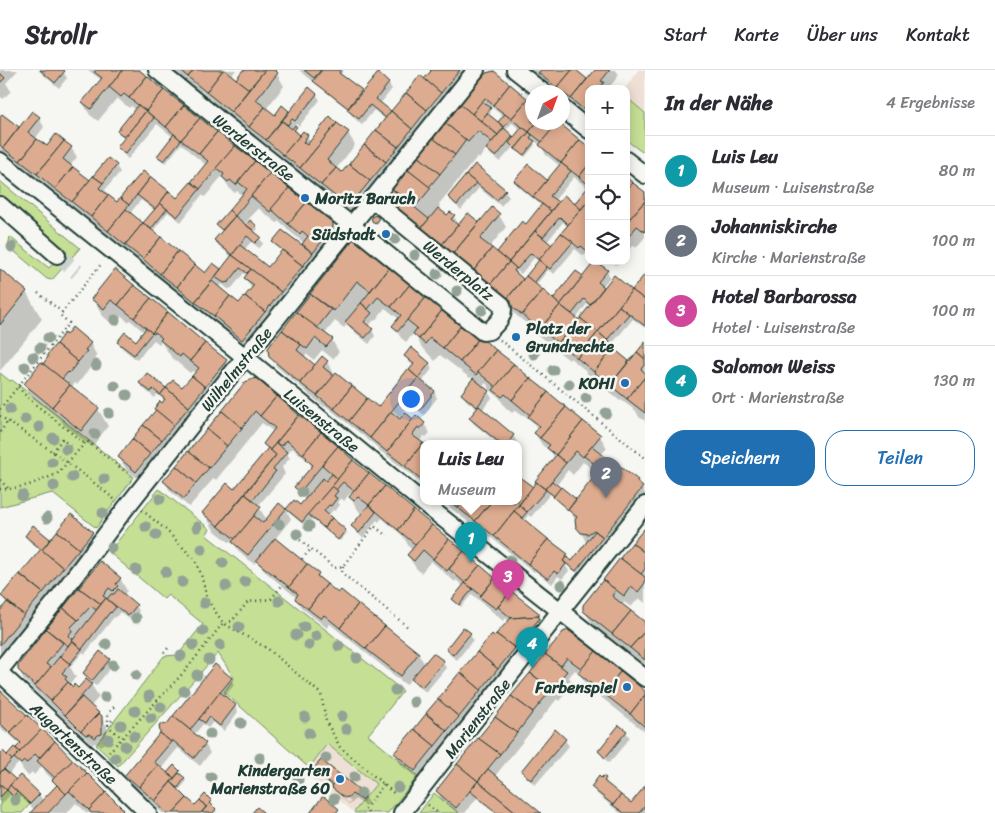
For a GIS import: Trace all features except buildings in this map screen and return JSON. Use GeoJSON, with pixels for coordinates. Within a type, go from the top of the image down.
{"type":"FeatureCollection","features":[{"type":"Feature","properties":{"kind":"street","name":"Werderstraße"},"geometry":{"type":"LineString","coordinates":[[157,70],[352,225]]}},
{"type":"Feature","properties":{"kind":"street","name":"Wilhelmstraße"},"geometry":{"type":"LineString","coordinates":[[0,672],[245,357],[476,70]]}},
{"type":"Feature","properties":{"kind":"street"},"geometry":{"type":"LineString","coordinates":[[515,70],[534,85]]}},
{"type":"Feature","properties":{"kind":"street"},"geometry":{"type":"LineString","coordinates":[[570,115],[585,127]]}},
{"type":"Feature","properties":{"kind":"street","name":"Luisenstraße"},"geometry":{"type":"LineString","coordinates":[[0,160],[420,500]]}},
{"type":"Feature","properties":{"kind":"street"},"geometry":{"type":"LineString","coordinates":[[630,163],[645,175]]}},
{"type":"Feature","properties":{"kind":"street","name":"Werderplatz"},"geometry":{"type":"LineString","coordinates":[[352,225],[483,332],[489,331],[502,316],[504,310],[502,305],[372,199]]}},
{"type":"Feature","properties":{"kind":"street"},"geometry":{"type":"LineString","coordinates":[[0,205],[58,255]]}},
{"type":"Feature","properties":{"kind":"street","name":"Luisenstraße"},"geometry":{"type":"LineString","coordinates":[[426,505],[645,678]]}},
{"type":"Feature","properties":{"kind":"street","name":"Marienstraße"},"geometry":{"type":"LineString","coordinates":[[406,809],[645,505]]}},
{"type":"Feature","properties":{"kind":"street","name":"Augartenstraße"},"geometry":{"type":"LineString","coordinates":[[0,672],[148,813]]}},
{"type":"Feature","properties":{"kind":"path"},"geometry":{"type":"LineString","coordinates":[[0,409],[70,323],[60,315],[112,250]]}},
{"type":"Feature","properties":{"kind":"path"},"geometry":{"type":"LineString","coordinates":[[38,293],[62,312]]}},
{"type":"Feature","properties":{"kind":"path"},"geometry":{"type":"LineString","coordinates":[[489,331],[645,458]]}},
{"type":"Feature","properties":{"kind":"path"},"geometry":{"type":"LineString","coordinates":[[18,387],[30,400],[84,444]]}},
{"type":"Feature","properties":{"kind":"path"},"geometry":{"type":"LineString","coordinates":[[0,416],[54,452],[95,484],[166,530],[194,560],[201,574],[207,599],[223,623],[268,649],[321,694],[326,721],[340,747],[384,784],[406,809]]}},
{"type":"Feature","properties":{"kind":"path"},"geometry":{"type":"LineString","coordinates":[[0,432],[8,421]]}},
{"type":"Feature","properties":{"kind":"path"},"geometry":{"type":"LineString","coordinates":[[54,452],[62,439],[70,446]]}},
{"type":"Feature","properties":{"kind":"path"},"geometry":{"type":"LineString","coordinates":[[0,490],[29,485],[58,474],[86,441],[143,486]]}},
{"type":"Feature","properties":{"kind":"path"},"geometry":{"type":"LineString","coordinates":[[0,480],[9,489]]}},
{"type":"Feature","properties":{"kind":"path"},"geometry":{"type":"LineString","coordinates":[[386,536],[374,526],[343,566],[342,573],[409,628]]}},
{"type":"Feature","properties":{"kind":"path"},"geometry":{"type":"LineString","coordinates":[[300,540],[335,568],[343,566]]}},
{"type":"Feature","properties":{"kind":"path"},"geometry":{"type":"LineString","coordinates":[[302,559],[311,548]]}},
{"type":"Feature","properties":{"kind":"path"},"geometry":{"type":"LineString","coordinates":[[97,764],[185,670],[223,623],[232,621],[248,602],[271,599],[284,583]]}},
{"type":"Feature","properties":{"kind":"path"},"geometry":{"type":"LineString","coordinates":[[164,653],[168,648]]}},
{"type":"Feature","properties":{"kind":"path"},"geometry":{"type":"LineString","coordinates":[[114,707],[108,714],[108,726],[122,738]]}},
{"type":"Feature","properties":{"kind":"path"},"geometry":{"type":"LineString","coordinates":[[108,726],[113,719]]}},
{"type":"Feature","properties":{"kind":"path"},"geometry":{"type":"LineString","coordinates":[[368,813],[365,809],[384,784]]}},
{"type":"Feature","properties":{"kind":"shaded area"},"geometry":{"type":"Polygon","coordinates":[[[638,70],[645,70],[645,113],[630,100],[630,85],[628,85],[638,70]]]}},
{"type":"Feature","properties":{"kind":"shaded area","name":"Kindergarten Marienstraße 60"},"geometry":{"type":"Polygon","coordinates":[[[327,745],[375,784],[354,812],[305,774],[327,745]]]}},
{"type":"Feature","properties":{"kind":"green space"},"geometry":{"type":"Polygon","coordinates":[[[630,100],[645,113],[645,148],[642,152],[630,143],[630,100]]]}},
{"type":"Feature","properties":{"kind":"green space"},"geometry":{"type":"Polygon","coordinates":[[[0,181],[80,248],[52,280],[47,279],[8,246],[10,237],[49,268],[65,249],[0,197],[0,181]]]}},
{"type":"Feature","properties":{"kind":"green space"},"geometry":{"type":"Polygon","coordinates":[[[0,373],[10,381],[12,380],[134,477],[96,528],[52,493],[0,507],[0,373]]]}},
{"type":"Feature","properties":{"kind":"green space"},"geometry":{"type":"Polygon","coordinates":[[[159,489],[210,529],[206,535],[403,691],[368,735],[418,776],[388,813],[355,813],[376,784],[327,744],[309,768],[224,692],[234,678],[218,653],[118,766],[96,745],[164,656],[178,655],[203,624],[168,595],[164,599],[109,552],[159,489]]]}},
{"type":"Feature","properties":{"kind":"green space"},"geometry":{"type":"Polygon","coordinates":[[[7,790],[13,796],[17,792],[30,804],[22,813],[0,813],[0,797],[7,790]]]}},
{"type":"Feature","properties":{"kind":"green space"},"geometry":{"type":"Polygon","coordinates":[[[434,793],[459,813],[419,813],[434,793]]]}},
{"type":"Feature","properties":{"kind":"tunnel"},"geometry":{"type":"LineString","coordinates":[[57,255],[77,272]]}},
{"type":"Feature","properties":{"kind":"place","name":"Moritz Baruch"},"geometry":{"type":"Point","coordinates":[305,198]}},
{"type":"Feature","properties":{"kind":"place","name":"Südstadt"},"geometry":{"type":"Point","coordinates":[386,234]}},
{"type":"Feature","properties":{"kind":"place","name":"Platz der Grundrechte"},"geometry":{"type":"Point","coordinates":[516,337]}},
{"type":"Feature","properties":{"kind":"place","name":"KOHI"},"geometry":{"type":"Point","coordinates":[625,383]}},
{"type":"Feature","properties":{"kind":"place","name":"Johanniskirche"},"geometry":{"type":"Point","coordinates":[606,498]}},
{"type":"Feature","properties":{"kind":"place","name":"Luis Leu"},"geometry":{"type":"Point","coordinates":[471,563]}},
{"type":"Feature","properties":{"kind":"place","name":"Hotel Barbarossa"},"geometry":{"type":"Point","coordinates":[508,601]}},
{"type":"Feature","properties":{"kind":"place","name":"Salomon Weiss"},"geometry":{"type":"Point","coordinates":[532,668]}},
{"type":"Feature","properties":{"kind":"place","name":"Farbenspiel"},"geometry":{"type":"Point","coordinates":[627,687]}},
{"type":"Feature","properties":{"kind":"place","name":"Kindergarten Marienstraße 60"},"geometry":{"type":"Point","coordinates":[340,779]}}]}
